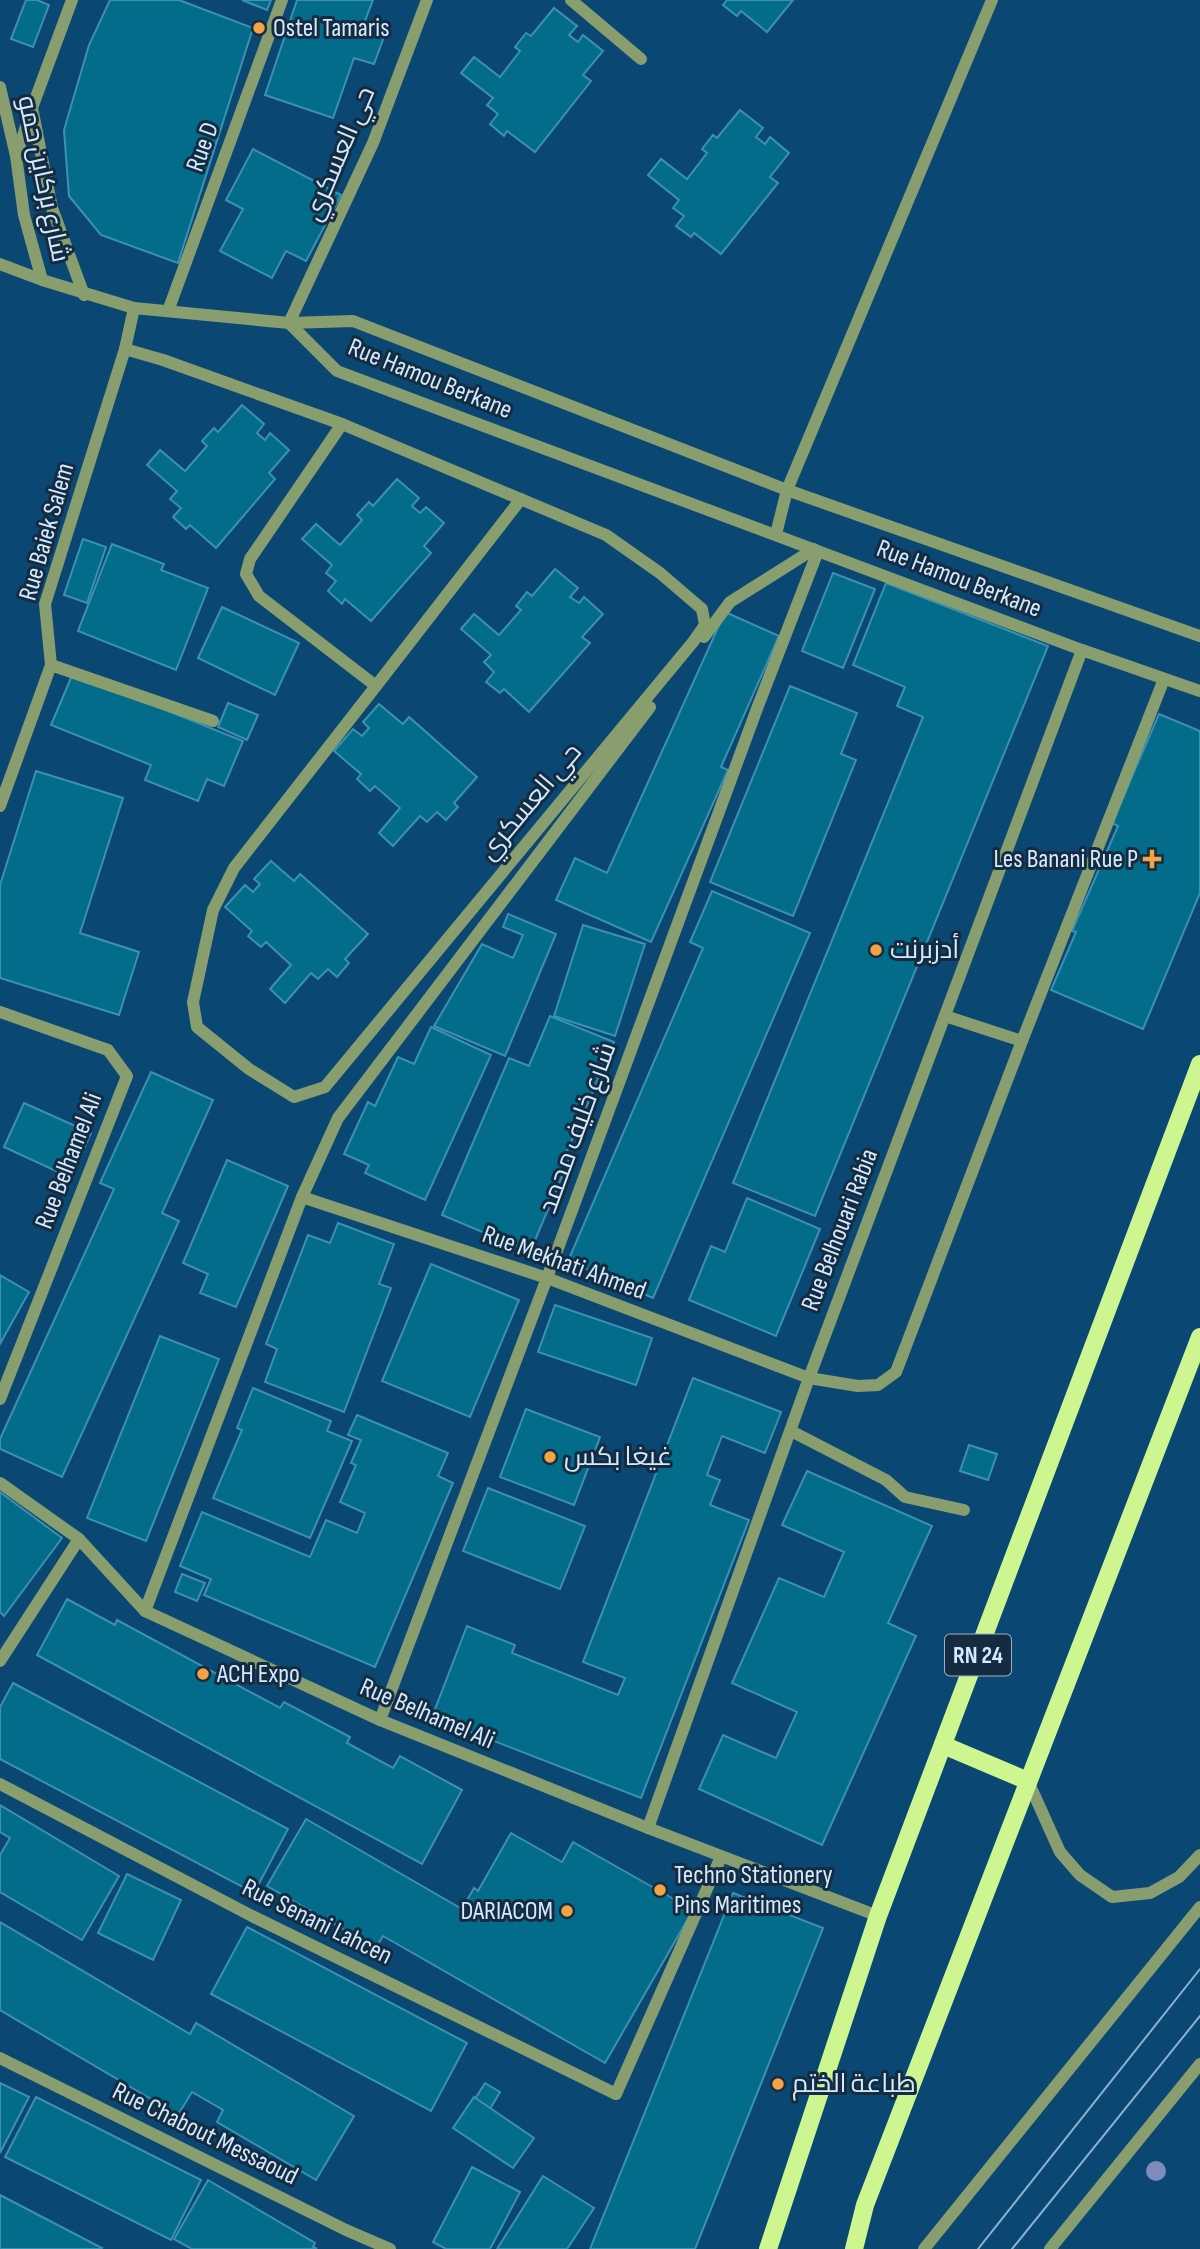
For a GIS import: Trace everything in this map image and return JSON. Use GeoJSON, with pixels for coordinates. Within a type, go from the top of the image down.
{"type":"FeatureCollection","features":[{"type":"Feature","properties":{"kind":"main road","name":"RN 24"},"geometry":{"type":"LineString","coordinates":[[768,2249],[878,1916],[1200,1064]]}},
{"type":"Feature","properties":{"kind":"main road"},"geometry":{"type":"LineString","coordinates":[[854,2249],[866,2205],[1200,1337]]}},
{"type":"Feature","properties":{"kind":"main road"},"geometry":{"type":"LineString","coordinates":[[943,1745],[1028,1781]]}},
{"type":"Feature","properties":{"kind":"street"},"geometry":{"type":"LineString","coordinates":[[16,156],[72,0]]}},
{"type":"Feature","properties":{"kind":"street","name":"Rue D"},"geometry":{"type":"LineString","coordinates":[[168,311],[282,0]]}},
{"type":"Feature","properties":{"kind":"street","name":"حي العسكري"},"geometry":{"type":"LineString","coordinates":[[289,323],[373,143],[427,0]]}},
{"type":"Feature","properties":{"kind":"street"},"geometry":{"type":"LineString","coordinates":[[571,0],[641,59]]}},
{"type":"Feature","properties":{"kind":"street"},"geometry":{"type":"LineString","coordinates":[[776,534],[787,490],[992,0]]}},
{"type":"Feature","properties":{"kind":"street","name":"شارع بركاين حمو"},"geometry":{"type":"LineString","coordinates":[[0,87],[16,156],[24,215],[42,280],[84,295],[134,308],[289,323]]}},
{"type":"Feature","properties":{"kind":"street"},"geometry":{"type":"LineString","coordinates":[[32,107],[52,208],[84,295]]}},
{"type":"Feature","properties":{"kind":"street"},"geometry":{"type":"LineString","coordinates":[[1,269],[42,280]]}},
{"type":"Feature","properties":{"kind":"street","name":"Rue Baiek Salem"},"geometry":{"type":"LineString","coordinates":[[0,806],[51,665],[45,604],[125,349],[134,308]]}},
{"type":"Feature","properties":{"kind":"street","name":"Rue Hamou Berkane"},"geometry":{"type":"LineString","coordinates":[[289,323],[354,321],[787,490],[1200,636]]}},
{"type":"Feature","properties":{"kind":"street","name":"Rue Hamou Berkane"},"geometry":{"type":"LineString","coordinates":[[289,323],[337,371],[1082,650],[1200,691]]}},
{"type":"Feature","properties":{"kind":"street","name":"حي العسكري"},"geometry":{"type":"LineString","coordinates":[[125,349],[342,424],[607,535],[660,573],[702,609],[705,625],[325,1087],[294,1097],[249,1069],[197,1027],[193,1002],[213,910],[234,868],[376,686]]}},
{"type":"Feature","properties":{"kind":"street"},"geometry":{"type":"LineString","coordinates":[[342,424],[250,559],[246,574],[260,596],[376,686],[521,499]]}},
{"type":"Feature","properties":{"kind":"street"},"geometry":{"type":"LineString","coordinates":[[145,1611],[302,1197],[338,1118],[730,602],[816,550]]}},
{"type":"Feature","properties":{"kind":"street","name":"شارع خليف محمد"},"geometry":{"type":"LineString","coordinates":[[380,1720],[547,1278],[816,550]]}},
{"type":"Feature","properties":{"kind":"street","name":"Rue Belhouari Rabia"},"geometry":{"type":"LineString","coordinates":[[648,1828],[809,1378],[1082,650]]}},
{"type":"Feature","properties":{"kind":"street"},"geometry":{"type":"LineString","coordinates":[[51,665],[213,721]]}},
{"type":"Feature","properties":{"kind":"street","name":"Rue Mekhati Ahmed"},"geometry":{"type":"LineString","coordinates":[[302,1197],[547,1278],[809,1378],[858,1386],[878,1385],[896,1372],[1164,679]]}},
{"type":"Feature","properties":{"kind":"street","name":"Rue Belhamel Ali"},"geometry":{"type":"LineString","coordinates":[[0,1012],[108,1050],[127,1076],[0,1399]]}},
{"type":"Feature","properties":{"kind":"street"},"geometry":{"type":"LineString","coordinates":[[945,1016],[1022,1041]]}},
{"type":"Feature","properties":{"kind":"street"},"geometry":{"type":"LineString","coordinates":[[791,1431],[886,1480],[905,1497],[964,1510]]}},
{"type":"Feature","properties":{"kind":"street","name":"Rue Belhamel Ali"},"geometry":{"type":"LineString","coordinates":[[0,1483],[79,1539],[145,1611],[380,1720],[721,1857],[878,1916]]}},
{"type":"Feature","properties":{"kind":"street"},"geometry":{"type":"LineString","coordinates":[[0,1661],[79,1539]]}},
{"type":"Feature","properties":{"kind":"street"},"geometry":{"type":"LineString","coordinates":[[1028,1781],[1060,1852],[1080,1875],[1112,1897],[1150,1894],[1179,1877],[1200,1855]]}},
{"type":"Feature","properties":{"kind":"street","name":"Rue Senani Lahcen"},"geometry":{"type":"LineString","coordinates":[[0,1784],[251,1916],[616,2094],[721,1857]]}},
{"type":"Feature","properties":{"kind":"street"},"geometry":{"type":"LineString","coordinates":[[924,2249],[1200,1907]]}},
{"type":"Feature","properties":{"kind":"street","name":"Rue Chabout Messaoud"},"geometry":{"type":"LineString","coordinates":[[0,2058],[346,2230],[390,2249]]}},
{"type":"Feature","properties":{"kind":"street"},"geometry":{"type":"LineString","coordinates":[[1050,2249],[1200,2064]]}},
{"type":"Feature","properties":{"kind":"building"},"geometry":{"type":"Polygon","coordinates":[[[26,0],[37,0],[49,5],[33,47],[11,39],[26,0]]]}},
{"type":"Feature","properties":{"kind":"building"},"geometry":{"type":"Polygon","coordinates":[[[110,0],[179,0],[253,28],[178,263],[101,235],[69,196],[64,130],[89,45],[110,0]]]}},
{"type":"Feature","properties":{"kind":"building"},"geometry":{"type":"Polygon","coordinates":[[[242,0],[271,0],[267,10],[242,0]]]}},
{"type":"Feature","properties":{"kind":"building"},"geometry":{"type":"Polygon","coordinates":[[[297,0],[373,0],[363,26],[385,34],[374,64],[354,58],[333,118],[265,95],[297,0]]]}},
{"type":"Feature","properties":{"kind":"building"},"geometry":{"type":"Polygon","coordinates":[[[727,0],[793,0],[767,32],[741,11],[737,16],[723,5],[727,0]]]}},
{"type":"Feature","properties":{"kind":"building"},"geometry":{"type":"Polygon","coordinates":[[[554,8],[577,26],[569,35],[578,42],[583,35],[603,51],[583,75],[591,81],[535,152],[507,131],[504,136],[490,124],[498,114],[487,105],[493,98],[461,73],[474,57],[500,77],[520,51],[515,47],[526,33],[531,36],[554,8]]]}},
{"type":"Feature","properties":{"kind":"building"},"geometry":{"type":"Polygon","coordinates":[[[740,110],[763,128],[756,137],[765,144],[770,137],[789,153],[770,177],[778,183],[721,254],[694,233],[691,237],[676,226],[684,216],[673,208],[679,200],[648,175],[661,159],[687,179],[707,153],[702,149],[713,135],[717,138],[740,110]]]}},
{"type":"Feature","properties":{"kind":"building"},"geometry":{"type":"Polygon","coordinates":[[[253,149],[341,195],[306,261],[286,251],[272,278],[220,251],[243,209],[226,200],[253,149]]]}},
{"type":"Feature","properties":{"kind":"building"},"geometry":{"type":"Polygon","coordinates":[[[242,405],[264,424],[257,433],[265,440],[270,433],[289,450],[269,473],[275,479],[216,548],[190,525],[186,529],[173,517],[181,508],[170,499],[177,491],[147,465],[160,450],[185,471],[207,446],[202,441],[214,428],[218,432],[242,405]]]}},
{"type":"Feature","properties":{"kind":"building"},"geometry":{"type":"Polygon","coordinates":[[[397,479],[419,498],[412,506],[420,513],[426,507],[444,523],[424,546],[431,553],[371,621],[345,599],[342,604],[328,591],[336,581],[326,573],[332,565],[302,539],[316,524],[340,545],[362,520],[357,515],[369,502],[373,506],[397,479]]]}},
{"type":"Feature","properties":{"kind":"building"},"geometry":{"type":"Polygon","coordinates":[[[83,539],[106,547],[87,603],[64,595],[83,539]]]}},
{"type":"Feature","properties":{"kind":"building"},"geometry":{"type":"Polygon","coordinates":[[[112,544],[164,564],[161,570],[208,588],[176,670],[78,631],[112,544]]]}},
{"type":"Feature","properties":{"kind":"building"},"geometry":{"type":"Polygon","coordinates":[[[555,569],[578,588],[570,597],[579,603],[584,597],[603,614],[582,637],[590,643],[529,712],[504,689],[500,693],[486,682],[494,672],[484,662],[491,655],[461,629],[474,614],[499,635],[521,610],[516,606],[527,592],[532,596],[555,569]]]}},
{"type":"Feature","properties":{"kind":"building"},"geometry":{"type":"Polygon","coordinates":[[[833,573],[875,589],[843,668],[802,651],[833,573]]]}},
{"type":"Feature","properties":{"kind":"building","name":"أدزبرنت"},"geometry":{"type":"Polygon","coordinates":[[[886,583],[1048,646],[815,1216],[733,1183],[923,717],[897,706],[905,687],[853,665],[886,583]]]}},
{"type":"Feature","properties":{"kind":"building"},"geometry":{"type":"Polygon","coordinates":[[[222,607],[299,643],[275,695],[198,658],[222,607]]]}},
{"type":"Feature","properties":{"kind":"building"},"geometry":{"type":"Polygon","coordinates":[[[725,612],[779,636],[721,767],[728,770],[651,942],[556,900],[575,858],[607,873],[725,612]]]}},
{"type":"Feature","properties":{"kind":"building"},"geometry":{"type":"Polygon","coordinates":[[[73,673],[243,741],[224,786],[207,779],[198,801],[145,780],[151,765],[51,725],[73,673]]]}},
{"type":"Feature","properties":{"kind":"building"},"geometry":{"type":"Polygon","coordinates":[[[790,686],[857,713],[841,754],[856,760],[793,916],[710,882],[790,686]]]}},
{"type":"Feature","properties":{"kind":"building"},"geometry":{"type":"Polygon","coordinates":[[[228,703],[258,715],[247,740],[218,727],[228,703]]]}},
{"type":"Feature","properties":{"kind":"building"},"geometry":{"type":"Polygon","coordinates":[[[379,704],[403,724],[409,717],[477,777],[454,803],[458,807],[446,820],[437,812],[427,822],[420,816],[393,846],[379,833],[400,808],[375,786],[370,791],[357,779],[361,774],[334,751],[353,729],[362,736],[369,728],[363,722],[379,704]]]}},
{"type":"Feature","properties":{"kind":"building","name":"Les Banani Rue P"},"geometry":{"type":"Polygon","coordinates":[[[1159,714],[1200,731],[1200,893],[1143,1029],[1051,990],[1076,932],[1072,931],[1118,826],[1112,823],[1159,714]]]}},
{"type":"Feature","properties":{"kind":"building"},"geometry":{"type":"Polygon","coordinates":[[[36,771],[123,798],[80,933],[139,952],[119,1015],[0,978],[0,885],[36,771]]]}},
{"type":"Feature","properties":{"kind":"building"},"geometry":{"type":"Polygon","coordinates":[[[271,861],[294,881],[300,874],[368,934],[345,959],[349,963],[337,977],[328,969],[318,979],[311,973],[285,1003],[270,989],[291,965],[266,942],[261,947],[248,936],[252,931],[225,907],[245,885],[253,892],[260,884],[254,879],[271,861]]]}},
{"type":"Feature","properties":{"kind":"building"},"geometry":{"type":"Polygon","coordinates":[[[712,891],[810,933],[653,1298],[568,1261],[703,948],[690,942],[712,891]]]}},
{"type":"Feature","properties":{"kind":"building"},"geometry":{"type":"Polygon","coordinates":[[[508,914],[556,934],[505,1056],[434,1026],[482,944],[513,958],[523,935],[503,927],[508,914]]]}},
{"type":"Feature","properties":{"kind":"building"},"geometry":{"type":"Polygon","coordinates":[[[583,925],[645,944],[615,1036],[554,1016],[583,925]]]}},
{"type":"Feature","properties":{"kind":"building"},"geometry":{"type":"Polygon","coordinates":[[[550,1016],[614,1042],[565,1156],[570,1158],[530,1252],[442,1215],[509,1058],[529,1066],[550,1016]]]}},
{"type":"Feature","properties":{"kind":"building"},"geometry":{"type":"Polygon","coordinates":[[[431,1027],[491,1055],[425,1200],[365,1173],[369,1165],[344,1154],[368,1102],[375,1106],[398,1057],[414,1064],[431,1027]]]}},
{"type":"Feature","properties":{"kind":"building"},"geometry":{"type":"Polygon","coordinates":[[[151,1072],[213,1100],[162,1213],[179,1221],[62,1477],[0,1449],[0,1439],[114,1189],[100,1183],[151,1072]]]}},
{"type":"Feature","properties":{"kind":"building"},"geometry":{"type":"Polygon","coordinates":[[[24,1103],[91,1133],[71,1178],[4,1147],[24,1103]]]}},
{"type":"Feature","properties":{"kind":"building"},"geometry":{"type":"Polygon","coordinates":[[[227,1160],[288,1186],[236,1307],[200,1293],[208,1274],[183,1263],[227,1160]]]}},
{"type":"Feature","properties":{"kind":"building"},"geometry":{"type":"Polygon","coordinates":[[[747,1198],[820,1229],[776,1336],[689,1300],[711,1246],[725,1252],[747,1198]]]}},
{"type":"Feature","properties":{"kind":"building"},"geometry":{"type":"Polygon","coordinates":[[[338,1223],[394,1244],[379,1284],[391,1288],[344,1412],[265,1382],[277,1349],[266,1344],[308,1235],[330,1243],[338,1223]]]}},
{"type":"Feature","properties":{"kind":"building"},"geometry":{"type":"Polygon","coordinates":[[[431,1264],[519,1300],[470,1417],[382,1381],[431,1264]]]}},
{"type":"Feature","properties":{"kind":"building"},"geometry":{"type":"Polygon","coordinates":[[[0,1275],[29,1292],[0,1344],[0,1275]]]}},
{"type":"Feature","properties":{"kind":"building"},"geometry":{"type":"Polygon","coordinates":[[[555,1305],[652,1338],[636,1385],[538,1352],[555,1305]]]}},
{"type":"Feature","properties":{"kind":"building"},"geometry":{"type":"Polygon","coordinates":[[[160,1336],[219,1359],[146,1541],[87,1518],[160,1336]]]}},
{"type":"Feature","properties":{"kind":"building"},"geometry":{"type":"Polygon","coordinates":[[[693,1378],[781,1412],[765,1453],[722,1436],[707,1475],[720,1480],[710,1505],[749,1520],[641,1798],[432,1717],[467,1626],[515,1645],[512,1653],[618,1695],[625,1678],[583,1662],[693,1378]]]}},
{"type":"Feature","properties":{"kind":"building"},"geometry":{"type":"Polygon","coordinates":[[[253,1388],[331,1421],[327,1431],[352,1441],[310,1538],[213,1498],[242,1430],[237,1428],[253,1388]]]}},
{"type":"Feature","properties":{"kind":"building","name":"غيغا بكس"},"geometry":{"type":"Polygon","coordinates":[[[526,1409],[600,1437],[574,1505],[500,1477],[526,1409]]]}},
{"type":"Feature","properties":{"kind":"building"},"geometry":{"type":"Polygon","coordinates":[[[357,1415],[448,1453],[438,1476],[453,1483],[375,1667],[204,1595],[211,1579],[180,1566],[202,1512],[310,1557],[326,1520],[357,1533],[365,1513],[340,1502],[356,1465],[351,1463],[361,1440],[348,1435],[357,1415]]]}},
{"type":"Feature","properties":{"kind":"building"},"geometry":{"type":"Polygon","coordinates":[[[969,1445],[997,1454],[988,1480],[960,1471],[969,1445]]]}},
{"type":"Feature","properties":{"kind":"building"},"geometry":{"type":"Polygon","coordinates":[[[807,1471],[932,1526],[888,1623],[916,1636],[822,1845],[699,1789],[723,1735],[776,1758],[797,1712],[732,1683],[779,1578],[824,1597],[844,1552],[782,1525],[807,1471]]]}},
{"type":"Feature","properties":{"kind":"building"},"geometry":{"type":"Polygon","coordinates":[[[488,1488],[585,1526],[560,1589],[463,1551],[488,1488]]]}},
{"type":"Feature","properties":{"kind":"building"},"geometry":{"type":"Polygon","coordinates":[[[0,1492],[62,1538],[4,1616],[0,1612],[0,1492]]]}},
{"type":"Feature","properties":{"kind":"building"},"geometry":{"type":"Polygon","coordinates":[[[182,1574],[205,1583],[197,1601],[175,1592],[182,1574]]]}},
{"type":"Feature","properties":{"kind":"building"},"geometry":{"type":"Polygon","coordinates":[[[67,1599],[115,1625],[117,1620],[280,1708],[284,1702],[350,1737],[347,1743],[393,1768],[400,1756],[462,1790],[422,1864],[37,1655],[67,1599]]]}},
{"type":"Feature","properties":{"kind":"building"},"geometry":{"type":"Polygon","coordinates":[[[13,1683],[288,1829],[254,1893],[0,1759],[0,1707],[13,1683]]]}},
{"type":"Feature","properties":{"kind":"building"},"geometry":{"type":"Polygon","coordinates":[[[0,1805],[119,1876],[82,1940],[0,1892],[0,1855],[10,1838],[0,1832],[0,1805]]]}},
{"type":"Feature","properties":{"kind":"building"},"geometry":{"type":"Polygon","coordinates":[[[306,1819],[462,1909],[474,1888],[478,1891],[511,1833],[562,1862],[573,1842],[693,1910],[605,2063],[383,1936],[376,1948],[267,1886],[306,1819]]]}},
{"type":"Feature","properties":{"kind":"building"},"geometry":{"type":"Polygon","coordinates":[[[127,1874],[181,1900],[153,1960],[98,1933],[127,1874]]]}},
{"type":"Feature","properties":{"kind":"building"},"geometry":{"type":"Polygon","coordinates":[[[733,1893],[823,1928],[695,2249],[590,2249],[733,1893]]]}},
{"type":"Feature","properties":{"kind":"building"},"geometry":{"type":"Polygon","coordinates":[[[0,1922],[190,2034],[196,2023],[354,2116],[316,2180],[217,2122],[223,2110],[192,2092],[178,2115],[0,2010],[0,1922]]]}},
{"type":"Feature","properties":{"kind":"building"},"geometry":{"type":"Polygon","coordinates":[[[247,1927],[467,2043],[431,2111],[211,1994],[247,1927]]]}},
{"type":"Feature","properties":{"kind":"building"},"geometry":{"type":"Polygon","coordinates":[[[0,2083],[29,2097],[0,2153],[0,2083]]]}},
{"type":"Feature","properties":{"kind":"building"},"geometry":{"type":"Polygon","coordinates":[[[485,2083],[500,2092],[490,2109],[475,2099],[485,2083]]]}},
{"type":"Feature","properties":{"kind":"building"},"geometry":{"type":"Polygon","coordinates":[[[36,2097],[201,2180],[171,2240],[5,2157],[36,2097]]]}},
{"type":"Feature","properties":{"kind":"building"},"geometry":{"type":"Polygon","coordinates":[[[474,2097],[534,2138],[513,2168],[453,2128],[474,2097]]]}},
{"type":"Feature","properties":{"kind":"building"},"geometry":{"type":"Polygon","coordinates":[[[472,2167],[520,2192],[490,2249],[446,2249],[433,2242],[472,2167]]]}},
{"type":"Feature","properties":{"kind":"building"},"geometry":{"type":"Polygon","coordinates":[[[543,2176],[594,2208],[567,2249],[497,2249],[543,2176]]]}},
{"type":"Feature","properties":{"kind":"building"},"geometry":{"type":"Polygon","coordinates":[[[208,2180],[315,2243],[313,2247],[317,2249],[192,2249],[174,2239],[208,2180]]]}},
{"type":"Feature","properties":{"kind":"building"},"geometry":{"type":"Polygon","coordinates":[[[0,2195],[102,2248],[0,2249],[0,2195]]]}},
{"type":"Feature","properties":{"kind":"tram line"},"geometry":{"type":"LineString","coordinates":[[978,2249],[1200,1969]]}},
{"type":"Feature","properties":{"kind":"tram line"},"geometry":{"type":"LineString","coordinates":[[1012,2249],[1200,2016]]}},
{"type":"Feature","properties":{"kind":"place","name":"Ostel Tamaris"},"geometry":{"type":"Point","coordinates":[259,28]}},
{"type":"Feature","properties":{"kind":"place","name":"Les Banani Rue P"},"geometry":{"type":"Point","coordinates":[1152,859]}},
{"type":"Feature","properties":{"kind":"place","name":"أدزبرنت"},"geometry":{"type":"Point","coordinates":[876,950]}},
{"type":"Feature","properties":{"kind":"place","name":"غيغا بكس"},"geometry":{"type":"Point","coordinates":[550,1457]}},
{"type":"Feature","properties":{"kind":"place","name":"ACH Expo"},"geometry":{"type":"Point","coordinates":[203,1674]}},
{"type":"Feature","properties":{"kind":"place","name":"Techno Stationery Pins Maritimes"},"geometry":{"type":"Point","coordinates":[660,1890]}},
{"type":"Feature","properties":{"kind":"place","name":"DARIACOM"},"geometry":{"type":"Point","coordinates":[567,1911]}},
{"type":"Feature","properties":{"kind":"place","name":"طباعة الختم"},"geometry":{"type":"Point","coordinates":[778,2084]}}]}
